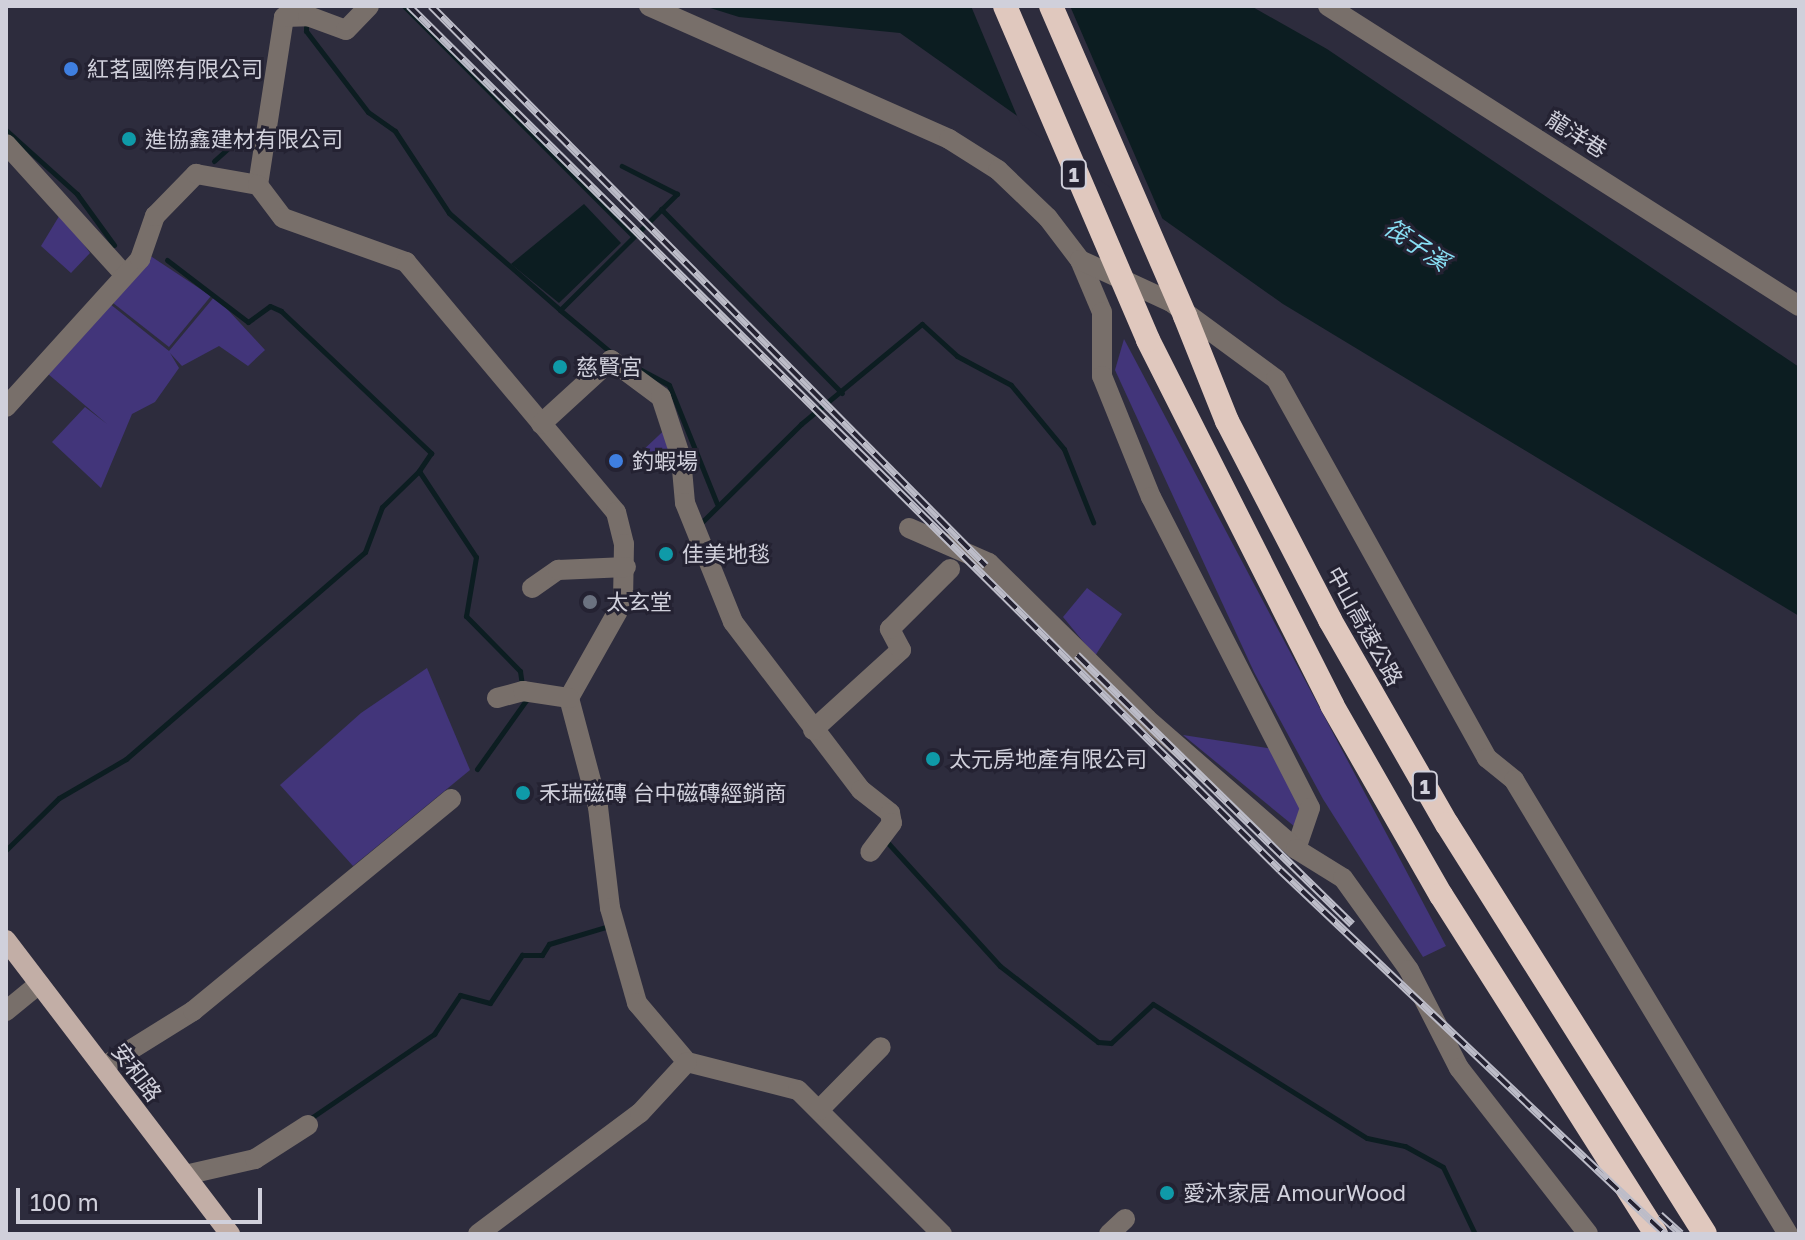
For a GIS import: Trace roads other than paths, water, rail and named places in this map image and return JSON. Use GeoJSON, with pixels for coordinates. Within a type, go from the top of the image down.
{"type":"FeatureCollection","features":[{"type":"Feature","properties":{"kind":"highway","name":"1"},"geometry":{"type":"LineString","coordinates":[[1005,6],[1148,340],[1332,705],[1448,908],[1656,1234]]}},
{"type":"Feature","properties":{"kind":"highway","name":"中山高速公路"},"geometry":{"type":"LineString","coordinates":[[1051,6],[1227,421],[1330,620],[1447,824],[1705,1234]]}},
{"type":"Feature","properties":{"kind":"main road","name":"安和路"},"geometry":{"type":"LineString","coordinates":[[6,940],[230,1234]]}},
{"type":"Feature","properties":{"kind":"street"},"geometry":{"type":"LineString","coordinates":[[258,185],[276,13],[308,16],[346,30],[369,6]]}},
{"type":"Feature","properties":{"kind":"street"},"geometry":{"type":"LineString","coordinates":[[649,6],[949,139],[1024,193],[1080,260],[1102,312],[1108,396],[1216,631],[1310,808],[1296,849]]}},
{"type":"Feature","properties":{"kind":"street","name":"龍洋巷"},"geometry":{"type":"LineString","coordinates":[[1328,6],[1799,306]]}},
{"type":"Feature","properties":{"kind":"street"},"geometry":{"type":"LineString","coordinates":[[6,144],[124,274]]}},
{"type":"Feature","properties":{"kind":"street"},"geometry":{"type":"LineString","coordinates":[[6,407],[140,259],[155,216],[188,179],[203,173],[258,185],[283,218],[406,262],[541,424],[609,499],[626,567],[618,613],[569,698],[598,807],[626,973],[637,1003],[687,1062],[785,1082],[819,1110],[942,1234]]}},
{"type":"Feature","properties":{"kind":"street"},"geometry":{"type":"LineString","coordinates":[[1080,260],[1171,302],[1276,379],[1487,758],[1514,780],[1788,1234]]}},
{"type":"Feature","properties":{"kind":"street"},"geometry":{"type":"LineString","coordinates":[[541,424],[611,360],[656,390],[681,458],[685,503],[733,622],[813,730],[890,813],[892,823],[870,852]]}},
{"type":"Feature","properties":{"kind":"street"},"geometry":{"type":"LineString","coordinates":[[909,528],[989,563],[1147,719],[1296,849],[1343,878],[1387,936],[1459,1068],[1588,1234]]}},
{"type":"Feature","properties":{"kind":"street"},"geometry":{"type":"LineString","coordinates":[[532,588],[558,570],[626,567]]}},
{"type":"Feature","properties":{"kind":"street"},"geometry":{"type":"LineString","coordinates":[[813,730],[901,650],[890,629],[950,569]]}},
{"type":"Feature","properties":{"kind":"street"},"geometry":{"type":"LineString","coordinates":[[497,698],[523,691],[569,698]]}},
{"type":"Feature","properties":{"kind":"street"},"geometry":{"type":"LineString","coordinates":[[103,1067],[193,1011],[451,799]]}},
{"type":"Feature","properties":{"kind":"street"},"geometry":{"type":"LineString","coordinates":[[6,1011],[39,984]]}},
{"type":"Feature","properties":{"kind":"street"},"geometry":{"type":"LineString","coordinates":[[819,1110],[881,1047]]}},
{"type":"Feature","properties":{"kind":"street"},"geometry":{"type":"LineString","coordinates":[[478,1234],[640,1113],[687,1062]]}},
{"type":"Feature","properties":{"kind":"street"},"geometry":{"type":"LineString","coordinates":[[185,1175],[255,1159],[308,1125]]}},
{"type":"Feature","properties":{"kind":"street"},"geometry":{"type":"LineString","coordinates":[[1109,1234],[1125,1219]]}},
{"type":"Feature","properties":{"kind":"water","name":"筏子溪"},"geometry":{"type":"Polygon","coordinates":[[[704,6],[1251,6],[1327,49],[1799,367],[1799,616],[1283,304],[900,33],[739,17],[704,6]]]}},
{"type":"Feature","properties":{"kind":"water"},"geometry":{"type":"Polygon","coordinates":[[[584,204],[621,243],[559,303],[511,264],[584,204]]]}},
{"type":"Feature","properties":{"kind":"waterway"},"geometry":{"type":"LineString","coordinates":[[404,6],[633,236]]}},
{"type":"Feature","properties":{"kind":"waterway"},"geometry":{"type":"LineString","coordinates":[[306,21],[306,31],[368,112],[395,131],[449,213],[560,310],[677,194],[622,166]]}},
{"type":"Feature","properties":{"kind":"waterway"},"geometry":{"type":"LineString","coordinates":[[6,130],[77,194],[114,245]]}},
{"type":"Feature","properties":{"kind":"waterway"},"geometry":{"type":"LineString","coordinates":[[214,161],[237,140],[260,137]]}},
{"type":"Feature","properties":{"kind":"waterway"},"geometry":{"type":"LineString","coordinates":[[661,209],[842,393]]}},
{"type":"Feature","properties":{"kind":"waterway"},"geometry":{"type":"LineString","coordinates":[[167,260],[248,322],[270,306],[281,311],[431,453],[419,471],[476,557],[466,616],[520,671],[522,685]]}},
{"type":"Feature","properties":{"kind":"waterway"},"geometry":{"type":"LineString","coordinates":[[560,310],[615,356],[669,385],[717,504]]}},
{"type":"Feature","properties":{"kind":"waterway"},"geometry":{"type":"LineString","coordinates":[[703,521],[801,424],[922,324],[957,356],[1011,385],[1064,449],[1093,522]]}},
{"type":"Feature","properties":{"kind":"waterway"},"geometry":{"type":"LineString","coordinates":[[6,850],[59,798],[126,759],[365,552],[382,507],[419,471]]}},
{"type":"Feature","properties":{"kind":"waterway"},"geometry":{"type":"LineString","coordinates":[[477,769],[527,699]]}},
{"type":"Feature","properties":{"kind":"waterway"},"geometry":{"type":"LineString","coordinates":[[888,843],[1000,966],[1098,1042],[1111,1043],[1153,1004],[1367,1138],[1405,1146],[1443,1167],[1475,1234]]}},
{"type":"Feature","properties":{"kind":"waterway"},"geometry":{"type":"LineString","coordinates":[[308,1120],[434,1034],[460,995],[490,1003],[522,955],[542,955],[549,944],[609,926]]}},
{"type":"Feature","properties":{"kind":"railway"},"geometry":{"type":"LineString","coordinates":[[409,6],[1280,870],[1665,1234]]}},
{"type":"Feature","properties":{"kind":"railway"},"geometry":{"type":"LineString","coordinates":[[431,6],[986,566]]}},
{"type":"Feature","properties":{"kind":"railway"},"geometry":{"type":"LineString","coordinates":[[1077,655],[1352,924]]}},
{"type":"Feature","properties":{"kind":"railway"},"geometry":{"type":"LineString","coordinates":[[1660,1215],[1681,1234]]}},
{"type":"Feature","properties":{"kind":"place","name":"紅茗國際有限公司"},"geometry":{"type":"Point","coordinates":[71,69]}},
{"type":"Feature","properties":{"kind":"place","name":"進協鑫建材有限公司"},"geometry":{"type":"Point","coordinates":[129,139]}},
{"type":"Feature","properties":{"kind":"place","name":"慈賢宮"},"geometry":{"type":"Point","coordinates":[560,367]}},
{"type":"Feature","properties":{"kind":"place","name":"釣蝦場"},"geometry":{"type":"Point","coordinates":[616,461]}},
{"type":"Feature","properties":{"kind":"place","name":"佳美地毯"},"geometry":{"type":"Point","coordinates":[666,554]}},
{"type":"Feature","properties":{"kind":"place","name":"太玄堂"},"geometry":{"type":"Point","coordinates":[590,602]}},
{"type":"Feature","properties":{"kind":"place","name":"太元房地產有限公司"},"geometry":{"type":"Point","coordinates":[933,759]}},
{"type":"Feature","properties":{"kind":"place","name":"禾瑞磁磚 台中磁磚經銷商"},"geometry":{"type":"Point","coordinates":[523,793]}},
{"type":"Feature","properties":{"kind":"place","name":"愛沐家居 AmourWood"},"geometry":{"type":"Point","coordinates":[1167,1193]}}]}
